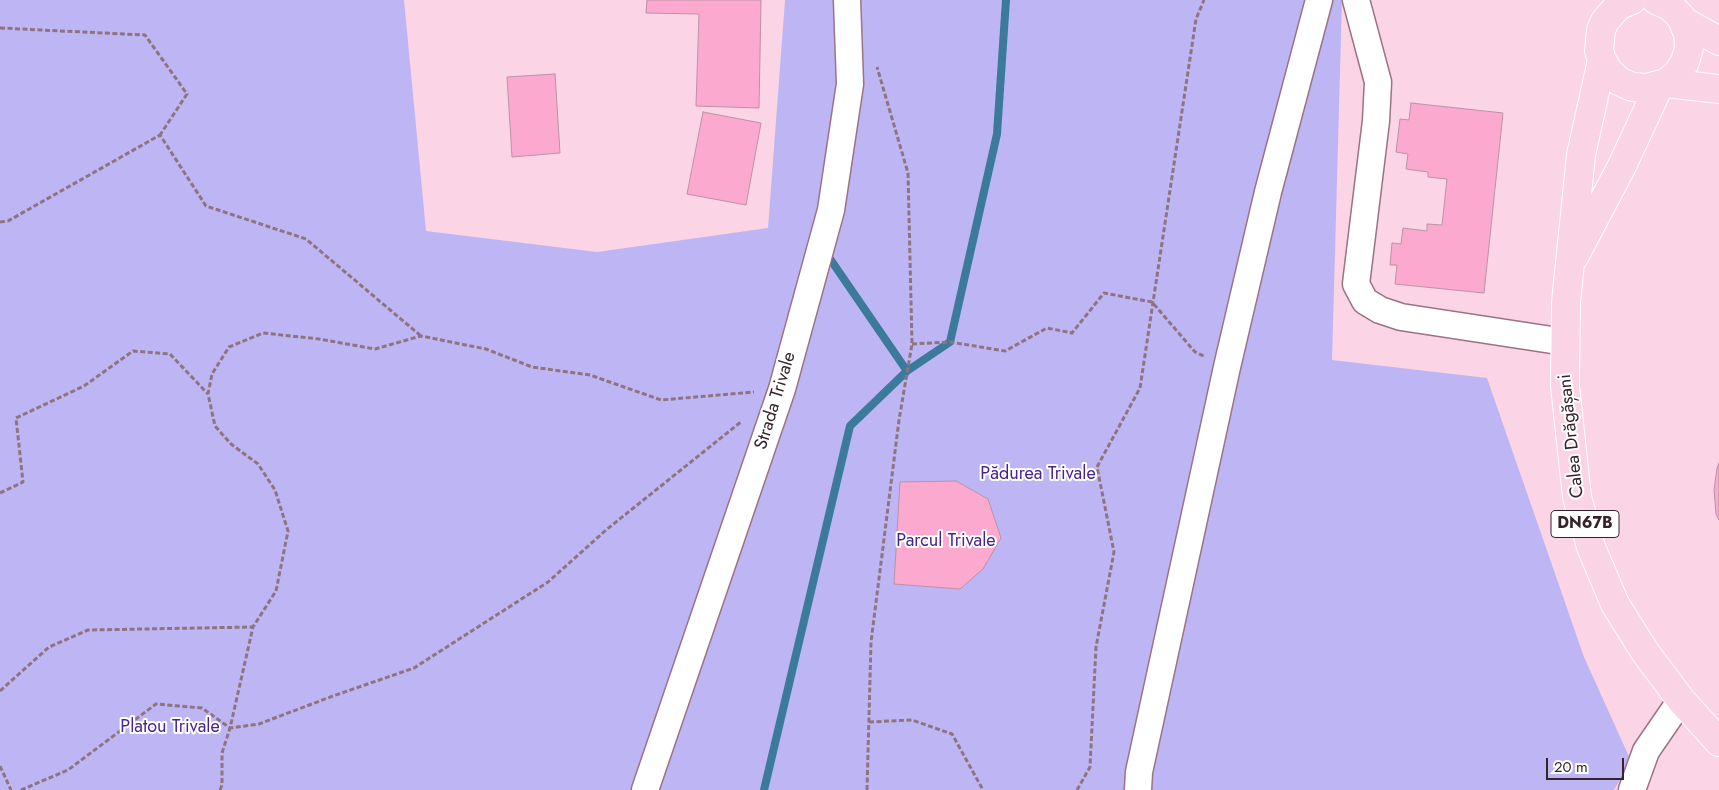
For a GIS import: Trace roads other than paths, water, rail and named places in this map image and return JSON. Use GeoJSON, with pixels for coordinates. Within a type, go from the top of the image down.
{"type":"FeatureCollection","features":[{"type":"Feature","properties":{"kind":"main road"},"geometry":{"type":"LineString","coordinates":[[1656,0],[1681,13],[1719,41]]}},
{"type":"Feature","properties":{"kind":"main road","name":"Calea Drăgășani"},"geometry":{"type":"LineString","coordinates":[[1624,2],[1604,21],[1601,30],[1599,51],[1602,60],[1581,155],[1566,302],[1564,386],[1568,430],[1577,497],[1591,548],[1615,604],[1645,652],[1681,700],[1719,742]]}},
{"type":"Feature","properties":{"kind":"main road","name":"Calea Drăgășani"},"geometry":{"type":"LineString","coordinates":[[1569,268],[1663,84],[1677,74],[1685,62],[1689,48],[1688,34],[1681,13]]}},
{"type":"Feature","properties":{"kind":"main road"},"geometry":{"type":"LineString","coordinates":[[1602,60],[1609,72],[1619,81],[1632,87],[1646,88],[1663,84],[1719,89]]}},
{"type":"Feature","properties":{"kind":"street","name":"Strada Trivale"},"geometry":{"type":"LineString","coordinates":[[645,790],[782,389],[831,210],[850,84],[847,0]]}},
{"type":"Feature","properties":{"kind":"street"},"geometry":{"type":"LineString","coordinates":[[1138,790],[1139,772],[1227,367],[1266,201],[1319,0]]}},
{"type":"Feature","properties":{"kind":"street"},"geometry":{"type":"LineString","coordinates":[[1356,0],[1378,82],[1376,121],[1356,284],[1365,301],[1380,310],[1401,318],[1565,342]]}},
{"type":"Feature","properties":{"kind":"street"},"geometry":{"type":"LineString","coordinates":[[1632,790],[1646,751],[1681,700]]}},
{"type":"Feature","properties":{"kind":"waterway"},"geometry":{"type":"LineString","coordinates":[[764,790],[850,426],[907,371],[950,342],[997,134],[1006,0]]}},
{"type":"Feature","properties":{"kind":"waterway"},"geometry":{"type":"LineString","coordinates":[[826,253],[907,371]]}},
{"type":"Feature","properties":{"kind":"park label","name":"Pădurea Trivale"},"geometry":{"type":"Point","coordinates":[1038,475]}},
{"type":"Feature","properties":{"kind":"park label","name":"Parcul Trivale"},"geometry":{"type":"Point","coordinates":[946,542]}},
{"type":"Feature","properties":{"kind":"park label","name":"Platou Trivale"},"geometry":{"type":"Point","coordinates":[170,728]}}]}
